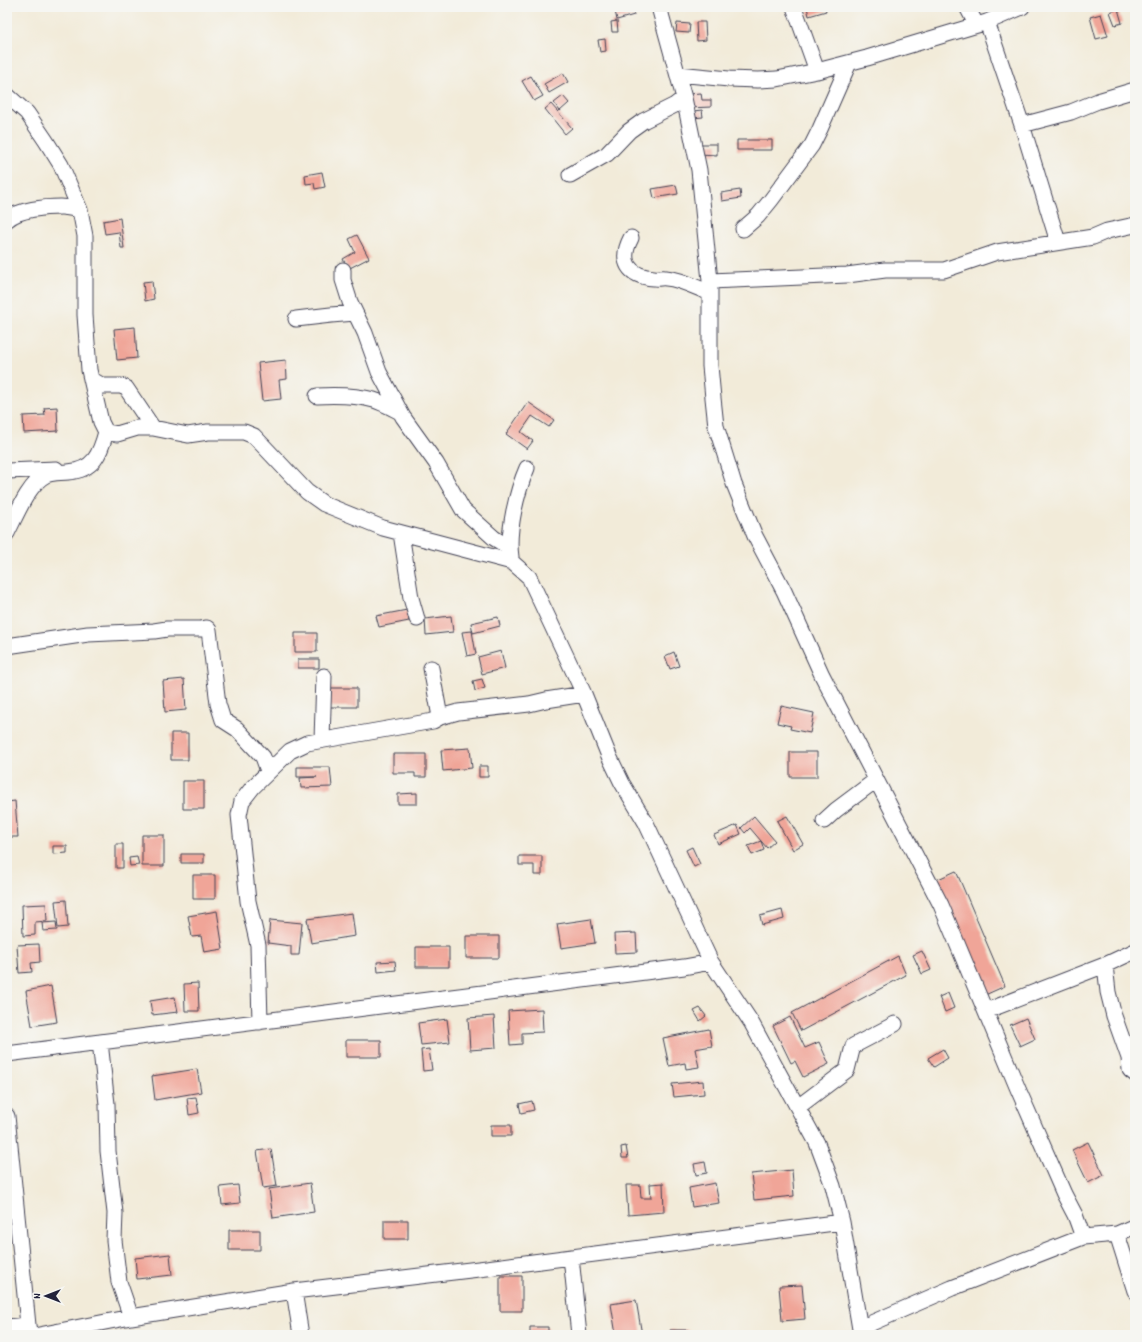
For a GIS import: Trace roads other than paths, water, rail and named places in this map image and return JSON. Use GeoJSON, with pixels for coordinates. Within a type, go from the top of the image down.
{"type":"FeatureCollection","features":[{"type":"Feature","properties":{"kind":"street"},"geometry":{"type":"LineString","coordinates":[[660,7],[684,98],[699,170],[710,287],[710,366],[716,426],[734,484],[755,536],[784,592],[822,674],[941,905],[1018,1090],[1064,1194],[1075,1215],[1083,1237]]}},
{"type":"Feature","properties":{"kind":"street"},"geometry":{"type":"LineString","coordinates":[[794,7],[817,72]]}},
{"type":"Feature","properties":{"kind":"street"},"geometry":{"type":"LineString","coordinates":[[967,7],[981,23],[1022,125],[1058,242]]}},
{"type":"Feature","properties":{"kind":"street"},"geometry":{"type":"LineString","coordinates":[[678,74],[758,80],[777,79],[817,72],[981,23],[1022,7]]}},
{"type":"Feature","properties":{"kind":"street"},"geometry":{"type":"LineString","coordinates":[[743,229],[758,216],[772,200],[812,145],[849,63]]}},
{"type":"Feature","properties":{"kind":"street"},"geometry":{"type":"LineString","coordinates":[[1022,125],[1071,112],[1098,101],[1135,90]]}},
{"type":"Feature","properties":{"kind":"street"},"geometry":{"type":"LineString","coordinates":[[7,95],[27,113],[61,164],[80,210],[85,236],[88,356],[91,379],[101,422],[106,432],[102,448],[97,458],[86,467],[69,472],[53,473],[40,480],[30,491],[19,508],[7,533]]}},
{"type":"Feature","properties":{"kind":"street"},"geometry":{"type":"LineString","coordinates":[[570,175],[607,154],[629,131],[644,121],[675,105],[684,98]]}},
{"type":"Feature","properties":{"kind":"street"},"geometry":{"type":"LineString","coordinates":[[7,219],[18,212],[30,210],[62,207],[80,210]]}},
{"type":"Feature","properties":{"kind":"street"},"geometry":{"type":"LineString","coordinates":[[631,238],[627,245],[626,256],[627,264],[632,271],[644,277],[655,279],[666,278],[710,287],[847,275],[885,270],[944,270],[997,252],[1093,237],[1107,231],[1135,225]]}},
{"type":"Feature","properties":{"kind":"street"},"geometry":{"type":"LineString","coordinates":[[343,270],[350,302],[365,333],[379,372],[400,412],[436,463],[463,510],[511,555],[529,577],[584,694],[609,756],[622,783],[646,823],[711,962],[751,1022],[817,1143],[833,1186],[842,1222],[860,1332],[952,1288],[1083,1237],[1117,1234],[1135,1226]]}},
{"type":"Feature","properties":{"kind":"street"},"geometry":{"type":"LineString","coordinates":[[296,319],[355,313]]}},
{"type":"Feature","properties":{"kind":"street"},"geometry":{"type":"LineString","coordinates":[[91,379],[103,386],[121,386],[126,388],[153,428]]}},
{"type":"Feature","properties":{"kind":"street"},"geometry":{"type":"LineString","coordinates":[[317,396],[340,395],[358,397],[375,401],[400,412]]}},
{"type":"Feature","properties":{"kind":"street"},"geometry":{"type":"LineString","coordinates":[[106,432],[116,434],[137,428],[153,428],[188,435],[208,432],[244,432],[254,436],[307,492],[324,504],[383,528],[401,533],[511,555]]}},
{"type":"Feature","properties":{"kind":"street"},"geometry":{"type":"LineString","coordinates":[[7,471],[86,467]]}},
{"type":"Feature","properties":{"kind":"street"},"geometry":{"type":"LineString","coordinates":[[511,555],[516,501],[521,481],[527,468]]}},
{"type":"Feature","properties":{"kind":"street"},"geometry":{"type":"LineString","coordinates":[[401,533],[411,598],[417,619]]}},
{"type":"Feature","properties":{"kind":"street"},"geometry":{"type":"LineString","coordinates":[[7,646],[88,634],[167,630],[201,630],[207,628],[209,630],[218,704],[221,716],[223,720],[237,729],[263,757],[268,771]]}},
{"type":"Feature","properties":{"kind":"street"},"geometry":{"type":"LineString","coordinates":[[431,668],[440,717]]}},
{"type":"Feature","properties":{"kind":"street"},"geometry":{"type":"LineString","coordinates":[[322,740],[324,676]]}},
{"type":"Feature","properties":{"kind":"street"},"geometry":{"type":"LineString","coordinates":[[260,1022],[258,945],[248,901],[239,815],[242,801],[268,771],[290,751],[299,746],[322,740],[433,721],[440,717],[458,712],[529,704],[584,694]]}},
{"type":"Feature","properties":{"kind":"street"},"geometry":{"type":"LineString","coordinates":[[824,820],[876,780]]}},
{"type":"Feature","properties":{"kind":"street"},"geometry":{"type":"LineString","coordinates":[[986,1011],[1105,965],[1135,951]]}},
{"type":"Feature","properties":{"kind":"street"},"geometry":{"type":"LineString","coordinates":[[7,1054],[684,967],[711,962]]}},
{"type":"Feature","properties":{"kind":"street"},"geometry":{"type":"LineString","coordinates":[[1105,965],[1107,986],[1114,1016],[1125,1044],[1129,1058],[1130,1070],[1135,1074]]}},
{"type":"Feature","properties":{"kind":"street"},"geometry":{"type":"LineString","coordinates":[[798,1107],[847,1070],[853,1046],[895,1024]]}},
{"type":"Feature","properties":{"kind":"street"},"geometry":{"type":"LineString","coordinates":[[100,1042],[107,1104],[108,1150],[115,1214],[114,1240],[119,1282],[131,1317]]}},
{"type":"Feature","properties":{"kind":"street"},"geometry":{"type":"LineString","coordinates":[[7,1116],[28,1330],[7,1328]]}},
{"type":"Feature","properties":{"kind":"street"},"geometry":{"type":"LineString","coordinates":[[40,1335],[131,1317],[294,1291],[571,1258],[842,1222]]}},
{"type":"Feature","properties":{"kind":"street"},"geometry":{"type":"LineString","coordinates":[[1117,1234],[1135,1291]]}},
{"type":"Feature","properties":{"kind":"street"},"geometry":{"type":"LineString","coordinates":[[571,1258],[579,1335]]}},
{"type":"Feature","properties":{"kind":"street"},"geometry":{"type":"LineString","coordinates":[[294,1291],[301,1335]]}}]}
